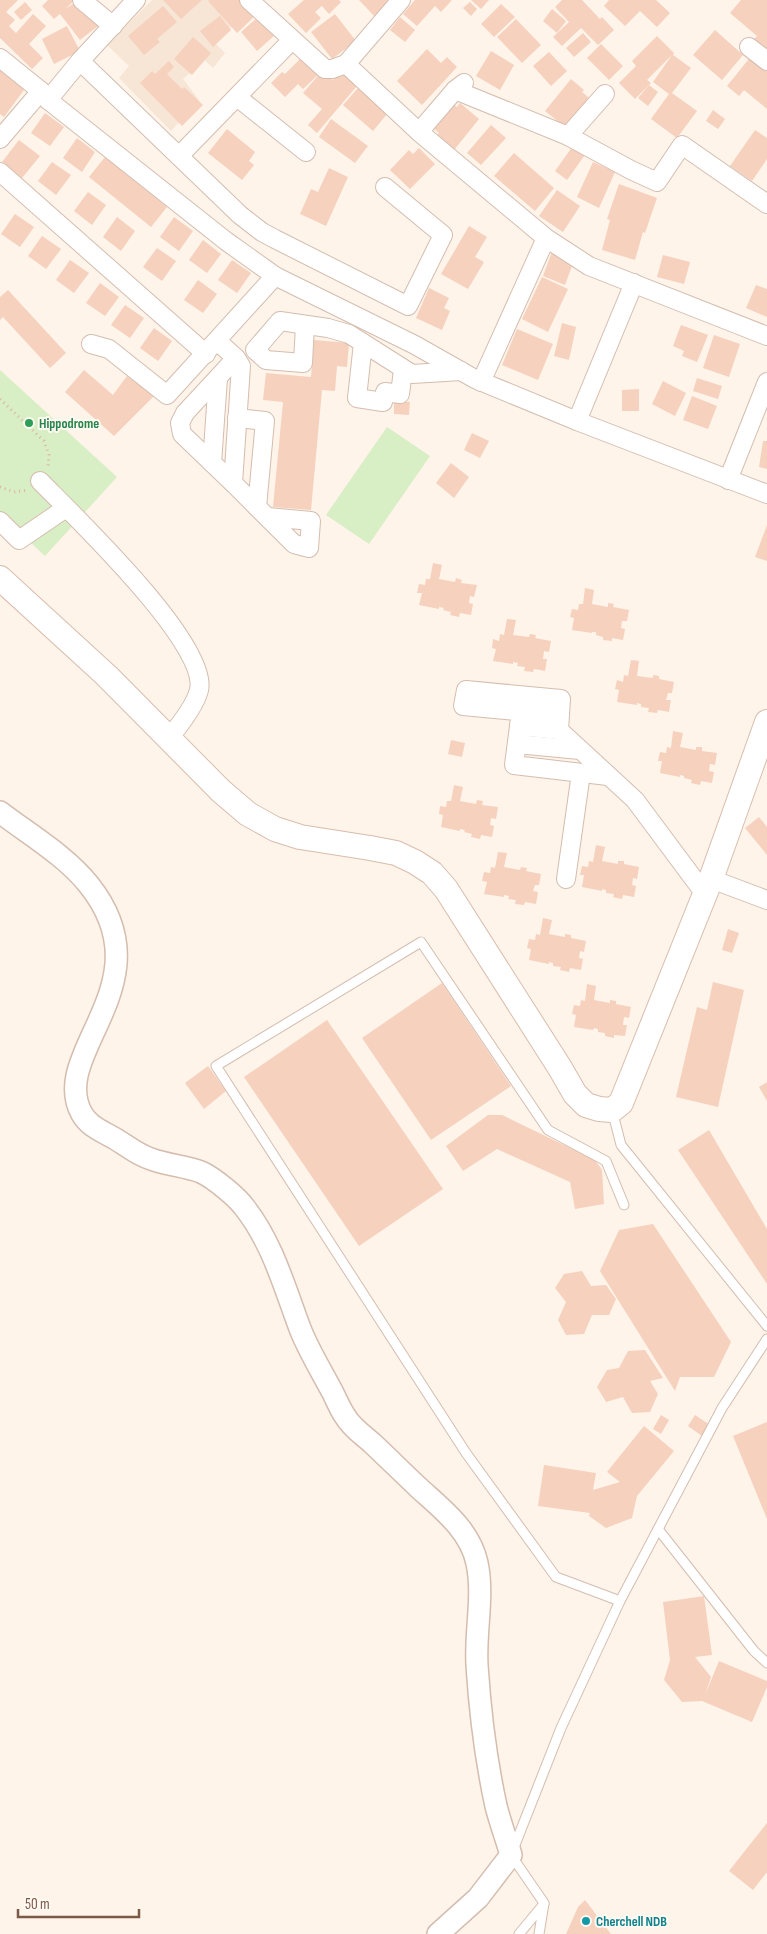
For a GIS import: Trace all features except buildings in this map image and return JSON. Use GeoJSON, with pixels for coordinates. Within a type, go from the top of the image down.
{"type":"FeatureCollection","features":[{"type":"Feature","properties":{"kind":"main road"},"geometry":{"type":"LineString","coordinates":[[0,578],[107,676],[221,791],[248,814],[275,829],[300,837],[396,854],[415,862],[432,873],[446,889],[575,1094],[586,1105],[599,1110],[612,1110],[622,1103],[708,886],[767,722]]}},
{"type":"Feature","properties":{"kind":"street"},"geometry":{"type":"LineString","coordinates":[[82,0],[113,26]]}},
{"type":"Feature","properties":{"kind":"street"},"geometry":{"type":"LineString","coordinates":[[0,139],[80,60],[136,0]]}},
{"type":"Feature","properties":{"kind":"street"},"geometry":{"type":"LineString","coordinates":[[249,0],[325,69],[332,69],[346,64],[401,0]]}},
{"type":"Feature","properties":{"kind":"street"},"geometry":{"type":"LineString","coordinates":[[179,156],[292,40]]}},
{"type":"Feature","properties":{"kind":"street"},"geometry":{"type":"LineString","coordinates":[[750,48],[767,61]]}},
{"type":"Feature","properties":{"kind":"street"},"geometry":{"type":"LineString","coordinates":[[0,58],[226,241],[275,276],[415,345],[481,382],[767,494]]}},
{"type":"Feature","properties":{"kind":"street"},"geometry":{"type":"LineString","coordinates":[[80,60],[240,215],[262,232],[408,306],[443,235],[385,186]]}},
{"type":"Feature","properties":{"kind":"street"},"geometry":{"type":"LineString","coordinates":[[346,64],[419,132],[546,238],[589,266],[767,336]]}},
{"type":"Feature","properties":{"kind":"street"},"geometry":{"type":"LineString","coordinates":[[419,132],[459,87],[568,136],[657,182],[682,145],[767,204]]}},
{"type":"Feature","properties":{"kind":"street"},"geometry":{"type":"LineString","coordinates":[[568,136],[606,94]]}},
{"type":"Feature","properties":{"kind":"street"},"geometry":{"type":"LineString","coordinates":[[238,97],[306,152]]}},
{"type":"Feature","properties":{"kind":"street"},"geometry":{"type":"LineString","coordinates":[[0,172],[211,348],[236,358],[240,366],[233,483]]}},
{"type":"Feature","properties":{"kind":"street"},"geometry":{"type":"LineString","coordinates":[[481,382],[546,238]]}},
{"type":"Feature","properties":{"kind":"street"},"geometry":{"type":"LineString","coordinates":[[91,344],[109,349],[167,395],[275,276]]}},
{"type":"Feature","properties":{"kind":"street"},"geometry":{"type":"LineString","coordinates":[[577,421],[634,283]]}},
{"type":"Feature","properties":{"kind":"street"},"geometry":{"type":"LineString","coordinates":[[305,325],[328,328],[349,334],[412,374],[461,371]]}},
{"type":"Feature","properties":{"kind":"street"},"geometry":{"type":"LineString","coordinates":[[363,344],[357,398],[384,402],[385,392],[400,394],[403,370]]}},
{"type":"Feature","properties":{"kind":"street"},"geometry":{"type":"LineString","coordinates":[[236,358],[185,413],[180,423],[182,434],[262,512],[265,420],[237,418]]}},
{"type":"Feature","properties":{"kind":"street"},"geometry":{"type":"LineString","coordinates":[[212,463],[218,378]]}},
{"type":"Feature","properties":{"kind":"street"},"geometry":{"type":"LineString","coordinates":[[728,480],[767,382]]}},
{"type":"Feature","properties":{"kind":"street"},"geometry":{"type":"LineString","coordinates":[[40,481],[149,596],[166,616],[190,655],[198,672],[199,689],[182,722],[169,738]]}},
{"type":"Feature","properties":{"kind":"street"},"geometry":{"type":"LineString","coordinates":[[0,521],[19,540],[66,508]]}},
{"type":"Feature","properties":{"kind":"street"},"geometry":{"type":"LineString","coordinates":[[560,723],[520,718],[463,706],[466,690],[561,699],[560,723],[580,750],[635,800],[708,886],[767,900]]}},
{"type":"Feature","properties":{"kind":"street"},"geometry":{"type":"LineString","coordinates":[[520,718],[514,765],[608,776]]}},
{"type":"Feature","properties":{"kind":"street"},"geometry":{"type":"LineString","coordinates":[[517,744],[580,750]]}},
{"type":"Feature","properties":{"kind":"street"},"geometry":{"type":"LineString","coordinates":[[566,879],[581,773]]}},
{"type":"Feature","properties":{"kind":"street"},"geometry":{"type":"LineString","coordinates":[[0,812],[69,864],[90,885],[114,930],[117,959],[113,987],[79,1066],[74,1088],[76,1102],[83,1117],[93,1127],[147,1158],[203,1173],[234,1195],[261,1231],[276,1262],[302,1334],[346,1419],[455,1522],[470,1544],[477,1562],[480,1585],[477,1663],[483,1731],[496,1806],[511,1855],[478,1898],[438,1934]]}},
{"type":"Feature","properties":{"kind":"lane"},"geometry":{"type":"LineString","coordinates":[[620,1601],[556,1577],[466,1453],[216,1066],[421,942],[548,1130],[606,1160],[624,1205]]}},
{"type":"Feature","properties":{"kind":"lane"},"geometry":{"type":"LineString","coordinates":[[612,1110],[621,1145],[767,1326]]}},
{"type":"Feature","properties":{"kind":"lane"},"geometry":{"type":"LineString","coordinates":[[539,1934],[544,1904],[511,1855],[561,1728],[620,1601],[722,1408],[767,1339]]}},
{"type":"Feature","properties":{"kind":"lane"},"geometry":{"type":"LineString","coordinates":[[658,1529],[754,1651],[767,1663]]}},
{"type":"Feature","properties":{"kind":"lane"},"geometry":{"type":"LineString","coordinates":[[519,1934],[544,1904]]}},
{"type":"Feature","properties":{"kind":"path"},"geometry":{"type":"LineString","coordinates":[[0,399],[40,435],[48,447],[49,455],[48,469],[40,481],[28,490],[22,492],[0,488]]}},
{"type":"Feature","properties":{"kind":"shaded area"},"geometry":{"type":"Polygon","coordinates":[[[152,0],[223,0],[241,17],[216,44],[225,53],[213,68],[197,53],[191,72],[183,79],[199,100],[171,131],[119,78],[129,66],[107,45],[152,0]]]}},
{"type":"Feature","properties":{"kind":"green space","name":"Hippodrome"},"geometry":{"type":"Polygon","coordinates":[[[0,370],[117,477],[45,556],[0,514],[0,370]]]}},
{"type":"Feature","properties":{"kind":"green space"},"geometry":{"type":"Polygon","coordinates":[[[387,427],[430,456],[369,544],[326,515],[387,427]]]}},
{"type":"Feature","properties":{"kind":"place","name":"Hippodrome"},"geometry":{"type":"Point","coordinates":[29,423]}},
{"type":"Feature","properties":{"kind":"place","name":"Cherchell NDB"},"geometry":{"type":"Point","coordinates":[586,1921]}}]}
